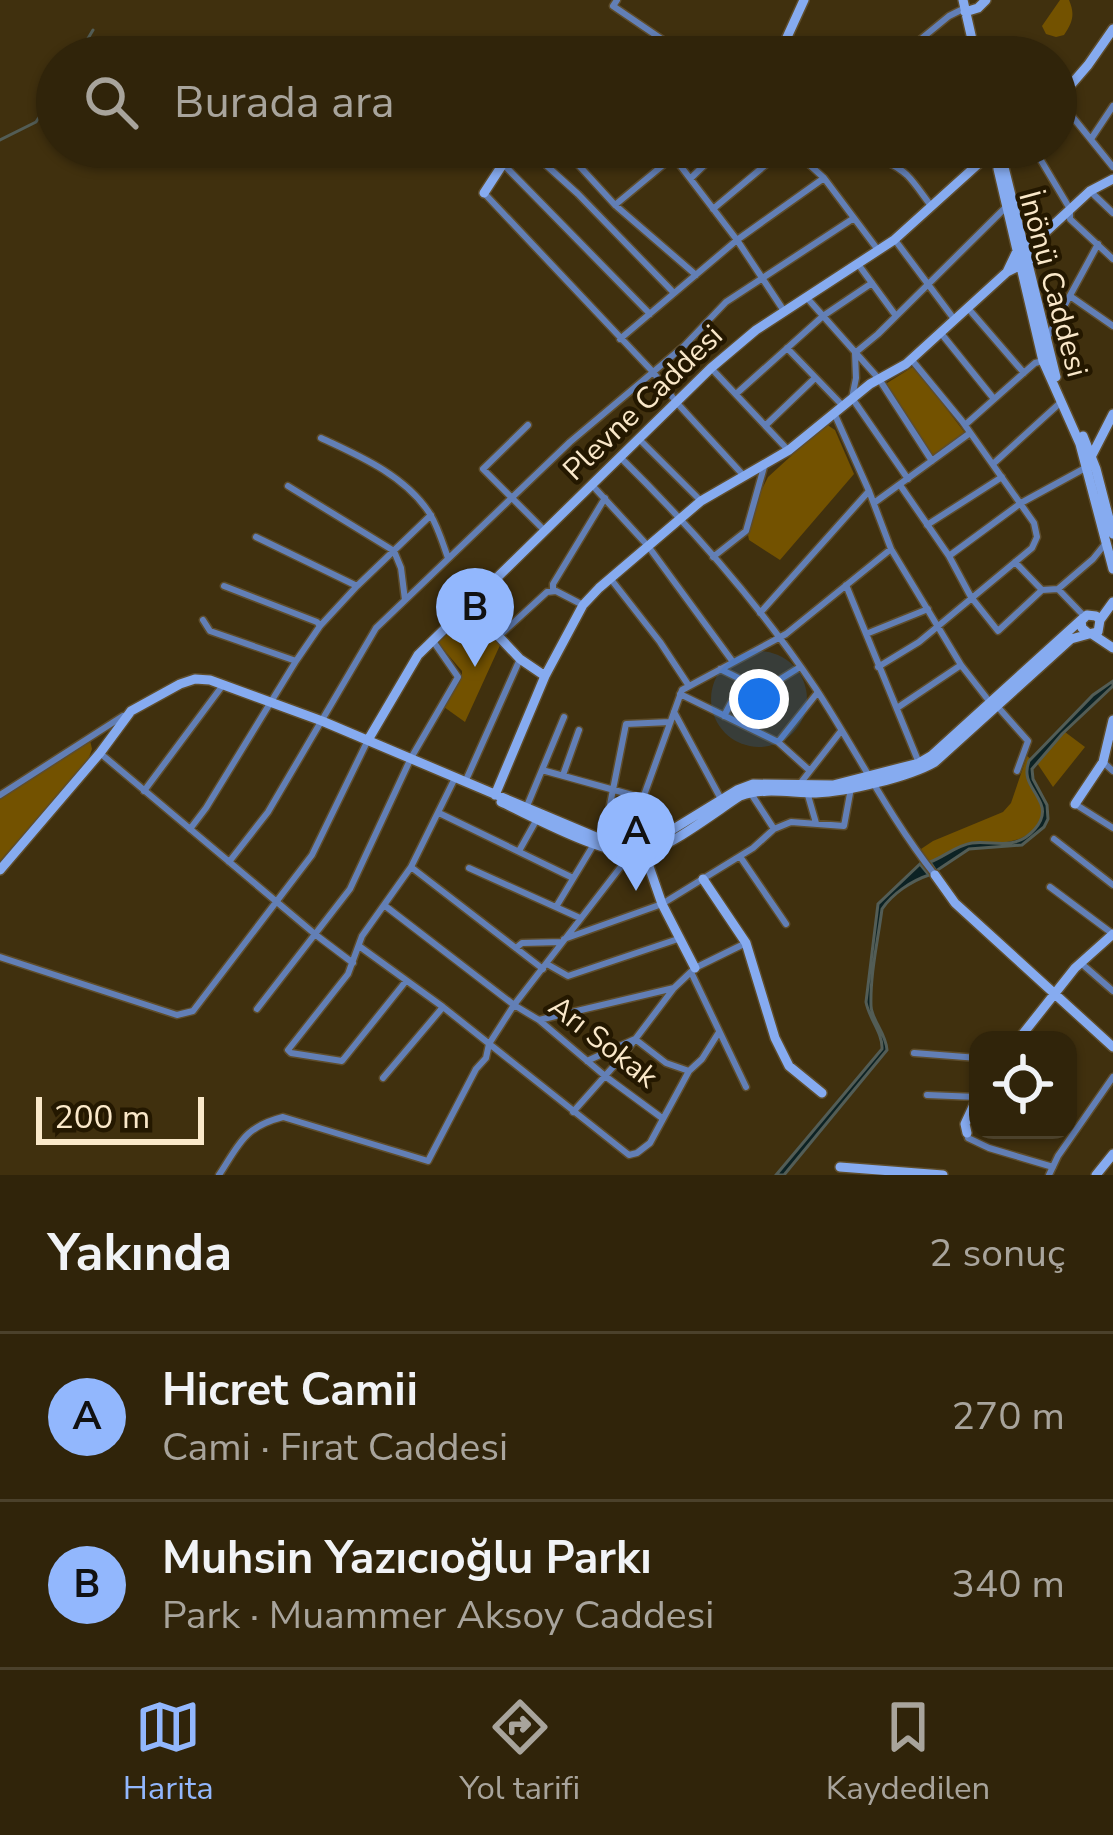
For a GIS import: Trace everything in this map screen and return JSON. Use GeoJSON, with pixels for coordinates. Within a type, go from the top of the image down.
{"type":"FeatureCollection","features":[{"type":"Feature","properties":{"kind":"street"},"geometry":{"type":"LineString","coordinates":[[617,0],[613,6],[657,36]]}},
{"type":"Feature","properties":{"kind":"street"},"geometry":{"type":"LineString","coordinates":[[788,36],[805,0]]}},
{"type":"Feature","properties":{"kind":"street"},"geometry":{"type":"LineString","coordinates":[[924,36],[964,6],[978,8],[986,0]]}},
{"type":"Feature","properties":{"kind":"street"},"geometry":{"type":"LineString","coordinates":[[964,6],[971,36]]}},
{"type":"Feature","properties":{"kind":"street"},"geometry":{"type":"LineString","coordinates":[[1077,78],[1113,28]]}},
{"type":"Feature","properties":{"kind":"street"},"geometry":{"type":"LineString","coordinates":[[1091,139],[1113,106]]}},
{"type":"Feature","properties":{"kind":"street"},"geometry":{"type":"LineString","coordinates":[[1077,123],[1113,167]]}},
{"type":"Feature","properties":{"kind":"street"},"geometry":{"type":"LineString","coordinates":[[500,168],[484,193],[744,476]]}},
{"type":"Feature","properties":{"kind":"street"},"geometry":{"type":"LineString","coordinates":[[507,168],[650,314]]}},
{"type":"Feature","properties":{"kind":"street"},"geometry":{"type":"LineString","coordinates":[[549,168],[674,292]]}},
{"type":"Feature","properties":{"kind":"street"},"geometry":{"type":"LineString","coordinates":[[581,168],[615,205],[696,274]]}},
{"type":"Feature","properties":{"kind":"street"},"geometry":{"type":"LineString","coordinates":[[615,205],[660,168]]}},
{"type":"Feature","properties":{"kind":"street"},"geometry":{"type":"LineString","coordinates":[[683,168],[784,311]]}},
{"type":"Feature","properties":{"kind":"street"},"geometry":{"type":"LineString","coordinates":[[691,178],[701,168]]}},
{"type":"Feature","properties":{"kind":"street"},"geometry":{"type":"LineString","coordinates":[[713,209],[763,168]]}},
{"type":"Feature","properties":{"kind":"street"},"geometry":{"type":"LineString","coordinates":[[813,168],[878,250]]}},
{"type":"Feature","properties":{"kind":"street"},"geometry":{"type":"LineString","coordinates":[[895,168],[932,207]]}},
{"type":"Feature","properties":{"kind":"street","name":"Plevne Caddesi"},"geometry":{"type":"LineString","coordinates":[[368,740],[410,667],[432,640],[710,367],[805,296],[894,240],[974,168]]}},
{"type":"Feature","properties":{"kind":"street","name":"İnönü Caddesi"},"geometry":{"type":"LineString","coordinates":[[998,168],[1021,249]]}},
{"type":"Feature","properties":{"kind":"street","name":"İnönü Caddesi"},"geometry":{"type":"LineString","coordinates":[[1003,168],[1042,361],[1089,462]]}},
{"type":"Feature","properties":{"kind":"street"},"geometry":{"type":"LineString","coordinates":[[1046,168],[1070,209],[1070,219],[1113,259]]}},
{"type":"Feature","properties":{"kind":"street"},"geometry":{"type":"LineString","coordinates":[[620,340],[737,240],[824,178]]}},
{"type":"Feature","properties":{"kind":"street"},"geometry":{"type":"LineString","coordinates":[[1007,272],[1021,249],[1090,190],[1113,179]]}},
{"type":"Feature","properties":{"kind":"street"},"geometry":{"type":"LineString","coordinates":[[1090,190],[1113,213]]}},
{"type":"Feature","properties":{"kind":"street"},"geometry":{"type":"LineString","coordinates":[[855,353],[1006,207]]}},
{"type":"Feature","properties":{"kind":"street"},"geometry":{"type":"LineString","coordinates":[[229,862],[268,812],[376,628],[570,442],[683,346],[726,302],[854,218]]}},
{"type":"Feature","properties":{"kind":"street"},"geometry":{"type":"LineString","coordinates":[[894,240],[954,319]]}},
{"type":"Feature","properties":{"kind":"street"},"geometry":{"type":"LineString","coordinates":[[495,796],[545,676],[583,605],[701,502],[789,450],[911,359],[1024,262],[1037,240]]}},
{"type":"Feature","properties":{"kind":"street"},"geometry":{"type":"LineString","coordinates":[[1046,340],[1098,244]]}},
{"type":"Feature","properties":{"kind":"street","name":"İnönü Caddesi"},"geometry":{"type":"LineString","coordinates":[[1024,262],[1060,389],[1089,462],[1110,538],[1113,569]]}},
{"type":"Feature","properties":{"kind":"street"},"geometry":{"type":"LineString","coordinates":[[858,264],[896,316]]}},
{"type":"Feature","properties":{"kind":"street"},"geometry":{"type":"LineString","coordinates":[[736,394],[823,316],[872,283]]}},
{"type":"Feature","properties":{"kind":"street"},"geometry":{"type":"LineString","coordinates":[[805,296],[879,379],[932,460]]}},
{"type":"Feature","properties":{"kind":"street"},"geometry":{"type":"LineString","coordinates":[[1070,296],[1113,326]]}},
{"type":"Feature","properties":{"kind":"street"},"geometry":{"type":"LineString","coordinates":[[967,307],[1024,374]]}},
{"type":"Feature","properties":{"kind":"street"},"geometry":{"type":"LineString","coordinates":[[940,332],[995,400]]}},
{"type":"Feature","properties":{"kind":"street"},"geometry":{"type":"LineString","coordinates":[[786,347],[843,406],[904,482],[971,597],[998,632],[1042,590],[1058,589],[1110,538]]}},
{"type":"Feature","properties":{"kind":"street"},"geometry":{"type":"LineString","coordinates":[[855,353],[856,378],[843,406],[870,497],[891,549],[962,665],[1028,741],[1017,771]]}},
{"type":"Feature","properties":{"kind":"street"},"geometry":{"type":"LineString","coordinates":[[878,667],[919,642],[1032,548],[1037,537],[1021,503],[911,359]]}},
{"type":"Feature","properties":{"kind":"street"},"geometry":{"type":"LineString","coordinates":[[760,613],[870,497],[904,482],[932,460],[1042,361]]}},
{"type":"Feature","properties":{"kind":"street"},"geometry":{"type":"LineString","coordinates":[[710,367],[789,450]]}},
{"type":"Feature","properties":{"kind":"street"},"geometry":{"type":"LineString","coordinates":[[766,425],[816,378]]}},
{"type":"Feature","properties":{"kind":"street"},"geometry":{"type":"LineString","coordinates":[[993,464],[1061,402]]}},
{"type":"Feature","properties":{"kind":"street"},"geometry":{"type":"LineString","coordinates":[[949,556],[1021,503],[1089,462],[1113,414]]}},
{"type":"Feature","properties":{"kind":"street"},"geometry":{"type":"LineString","coordinates":[[528,425],[483,469],[545,531]]}},
{"type":"Feature","properties":{"kind":"street"},"geometry":{"type":"LineString","coordinates":[[321,438],[365,458],[410,490],[431,515],[448,558]]}},
{"type":"Feature","properties":{"kind":"street"},"geometry":{"type":"LineString","coordinates":[[639,439],[701,502]]}},
{"type":"Feature","properties":{"kind":"street"},"geometry":{"type":"LineString","coordinates":[[620,458],[680,518],[780,637],[955,903],[1113,1047]]}},
{"type":"Feature","properties":{"kind":"street"},"geometry":{"type":"LineString","coordinates":[[713,557],[746,531],[764,467]]}},
{"type":"Feature","properties":{"kind":"street"},"geometry":{"type":"LineString","coordinates":[[927,525],[1002,477]]}},
{"type":"Feature","properties":{"kind":"street"},"geometry":{"type":"LineString","coordinates":[[592,485],[648,546],[733,662]]}},
{"type":"Feature","properties":{"kind":"street"},"geometry":{"type":"LineString","coordinates":[[288,486],[394,551],[404,600]]}},
{"type":"Feature","properties":{"kind":"street"},"geometry":{"type":"LineString","coordinates":[[553,591],[605,499]]}},
{"type":"Feature","properties":{"kind":"street"},"geometry":{"type":"LineString","coordinates":[[190,829],[320,626],[431,515]]}},
{"type":"Feature","properties":{"kind":"street"},"geometry":{"type":"LineString","coordinates":[[256,537],[356,586]]}},
{"type":"Feature","properties":{"kind":"street"},"geometry":{"type":"LineString","coordinates":[[542,770],[643,798],[680,694],[780,637],[891,549]]}},
{"type":"Feature","properties":{"kind":"street"},"geometry":{"type":"LineString","coordinates":[[1015,562],[1042,590]]}},
{"type":"Feature","properties":{"kind":"street"},"geometry":{"type":"LineString","coordinates":[[610,578],[689,686]]}},
{"type":"Feature","properties":{"kind":"street"},"geometry":{"type":"LineString","coordinates":[[846,585],[919,763]]}},
{"type":"Feature","properties":{"kind":"street"},"geometry":{"type":"LineString","coordinates":[[224,586],[320,626]]}},
{"type":"Feature","properties":{"kind":"street"},"geometry":{"type":"LineString","coordinates":[[1058,589],[1113,638]]}},
{"type":"Feature","properties":{"kind":"street"},"geometry":{"type":"LineString","coordinates":[[498,637],[541,596],[553,591],[583,605]]}},
{"type":"Feature","properties":{"kind":"street"},"geometry":{"type":"LineString","coordinates":[[1113,598],[1082,628],[1113,648]]}},
{"type":"Feature","properties":{"kind":"street"},"geometry":{"type":"LineString","coordinates":[[469,605],[520,659],[545,676]]}},
{"type":"Feature","properties":{"kind":"street"},"geometry":{"type":"LineString","coordinates":[[866,634],[928,609]]}},
{"type":"Feature","properties":{"kind":"street"},"geometry":{"type":"LineString","coordinates":[[0,796],[160,693],[195,679],[210,680],[411,758],[537,819],[598,842],[638,850],[750,792],[803,789],[921,770],[1071,639],[1100,629],[1092,619]]}},
{"type":"Feature","properties":{"kind":"street"},"geometry":{"type":"LineString","coordinates":[[219,1175],[248,1132],[283,1118],[428,1162],[514,1005],[638,850],[753,784],[834,792],[919,763],[1092,619]]}},
{"type":"Feature","properties":{"kind":"street"},"geometry":{"type":"LineString","coordinates":[[203,620],[210,631],[296,661]]}},
{"type":"Feature","properties":{"kind":"street"},"geometry":{"type":"LineString","coordinates":[[257,1009],[350,889],[411,758],[458,677],[432,640]]}},
{"type":"Feature","properties":{"kind":"street"},"geometry":{"type":"LineString","coordinates":[[406,981],[342,1061],[291,1053],[290,1048],[342,983],[362,936],[411,867],[520,659]]}},
{"type":"Feature","properties":{"kind":"street"},"geometry":{"type":"LineString","coordinates":[[897,708],[962,665]]}},
{"type":"Feature","properties":{"kind":"street"},"geometry":{"type":"LineString","coordinates":[[720,669],[763,690],[800,667]]}},
{"type":"Feature","properties":{"kind":"street"},"geometry":{"type":"LineString","coordinates":[[724,716],[742,682]]}},
{"type":"Feature","properties":{"kind":"street"},"geometry":{"type":"LineString","coordinates":[[144,791],[223,685]]}},
{"type":"Feature","properties":{"kind":"street"},"geometry":{"type":"LineString","coordinates":[[778,742],[818,692]]}},
{"type":"Feature","properties":{"kind":"street"},"geometry":{"type":"LineString","coordinates":[[680,694],[778,742],[809,770]]}},
{"type":"Feature","properties":{"kind":"street"},"geometry":{"type":"LineString","coordinates":[[0,870],[131,711]]}},
{"type":"Feature","properties":{"kind":"street"},"geometry":{"type":"LineString","coordinates":[[674,712],[722,800]]}},
{"type":"Feature","properties":{"kind":"street"},"geometry":{"type":"LineString","coordinates":[[527,806],[564,717]]}},
{"type":"Feature","properties":{"kind":"street"},"geometry":{"type":"LineString","coordinates":[[1113,720],[1103,762],[1076,804],[1113,828]]}},
{"type":"Feature","properties":{"kind":"street"},"geometry":{"type":"LineString","coordinates":[[556,907],[598,842],[615,788],[626,724],[670,722]]}},
{"type":"Feature","properties":{"kind":"street"},"geometry":{"type":"LineString","coordinates":[[563,775],[579,730]]}},
{"type":"Feature","properties":{"kind":"street"},"geometry":{"type":"LineString","coordinates":[[816,823],[803,789],[809,770],[841,730]]}},
{"type":"Feature","properties":{"kind":"street"},"geometry":{"type":"LineString","coordinates":[[0,957],[178,1015],[193,1011],[311,855],[368,740]]}},
{"type":"Feature","properties":{"kind":"street"},"geometry":{"type":"LineString","coordinates":[[100,753],[353,963]]}},
{"type":"Feature","properties":{"kind":"street"},"geometry":{"type":"LineString","coordinates":[[1103,762],[1113,771]]}},
{"type":"Feature","properties":{"kind":"street"},"geometry":{"type":"LineString","coordinates":[[516,948],[522,943],[563,940],[662,904],[791,822],[844,826],[851,788]]}},
{"type":"Feature","properties":{"kind":"street"},"geometry":{"type":"LineString","coordinates":[[750,792],[774,829]]}},
{"type":"Feature","properties":{"kind":"street"},"geometry":{"type":"LineString","coordinates":[[495,796],[527,806],[598,842]]}},
{"type":"Feature","properties":{"kind":"street"},"geometry":{"type":"LineString","coordinates":[[439,813],[573,878]]}},
{"type":"Feature","properties":{"kind":"street"},"geometry":{"type":"LineString","coordinates":[[519,851],[537,819]]}},
{"type":"Feature","properties":{"kind":"street"},"geometry":{"type":"LineString","coordinates":[[1054,838],[1113,885]]}},
{"type":"Feature","properties":{"kind":"street"},"geometry":{"type":"LineString","coordinates":[[638,850],[746,1088]]}},
{"type":"Feature","properties":{"kind":"street"},"geometry":{"type":"LineString","coordinates":[[740,856],[786,924]]}},
{"type":"Feature","properties":{"kind":"street"},"geometry":{"type":"LineString","coordinates":[[411,867],[516,948],[568,976],[680,939]]}},
{"type":"Feature","properties":{"kind":"street"},"geometry":{"type":"LineString","coordinates":[[469,868],[580,918]]}},
{"type":"Feature","properties":{"kind":"street"},"geometry":{"type":"LineString","coordinates":[[703,879],[746,944],[775,1039],[789,1066],[822,1093]]}},
{"type":"Feature","properties":{"kind":"street"},"geometry":{"type":"LineString","coordinates":[[1025,1031],[1053,994],[1113,934],[1050,887]]}},
{"type":"Feature","properties":{"kind":"street","name":"Arı Sokak"},"geometry":{"type":"LineString","coordinates":[[383,904],[662,1118]]}},
{"type":"Feature","properties":{"kind":"street"},"geometry":{"type":"LineString","coordinates":[[573,1112],[674,988],[693,970],[746,944]]}},
{"type":"Feature","properties":{"kind":"street"},"geometry":{"type":"LineString","coordinates":[[359,946],[443,1006],[628,1155],[650,1143],[689,1071],[719,1031]]}},
{"type":"Feature","properties":{"kind":"street"},"geometry":{"type":"LineString","coordinates":[[1082,964],[1113,991]]}},
{"type":"Feature","properties":{"kind":"street"},"geometry":{"type":"LineString","coordinates":[[539,1020],[674,988]]}},
{"type":"Feature","properties":{"kind":"street"},"geometry":{"type":"LineString","coordinates":[[383,1078],[443,1006]]}},
{"type":"Feature","properties":{"kind":"street"},"geometry":{"type":"LineString","coordinates":[[587,1061],[635,1039]]}},
{"type":"Feature","properties":{"kind":"street"},"geometry":{"type":"LineString","coordinates":[[635,1039],[666,1063],[689,1071]]}},
{"type":"Feature","properties":{"kind":"street"},"geometry":{"type":"LineString","coordinates":[[914,1053],[969,1057]]}},
{"type":"Feature","properties":{"kind":"street"},"geometry":{"type":"LineString","coordinates":[[969,1115],[965,1124],[968,1138],[1051,1171],[1113,1077]]}},
{"type":"Feature","properties":{"kind":"street"},"geometry":{"type":"LineString","coordinates":[[927,1095],[969,1096]]}},
{"type":"Feature","properties":{"kind":"street"},"geometry":{"type":"LineString","coordinates":[[1096,1175],[1113,1154]]}},
{"type":"Feature","properties":{"kind":"street"},"geometry":{"type":"LineString","coordinates":[[840,1168],[944,1175]]}},
{"type":"Feature","properties":{"kind":"shaded area"},"geometry":{"type":"Polygon","coordinates":[[[1060,0],[1069,0],[1072,18],[1064,35],[1046,34],[1042,26],[1060,0]]]}},
{"type":"Feature","properties":{"kind":"shaded area"},"geometry":{"type":"Polygon","coordinates":[[[914,366],[965,433],[935,456],[884,385],[914,366]]]}},
{"type":"Feature","properties":{"kind":"shaded area"},"geometry":{"type":"Polygon","coordinates":[[[826,424],[835,430],[854,474],[780,560],[749,540],[759,495],[768,477],[826,424]]]}},
{"type":"Feature","properties":{"kind":"shaded area"},"geometry":{"type":"Polygon","coordinates":[[[471,613],[501,643],[465,722],[444,707],[462,671],[437,642],[471,613]]]}},
{"type":"Feature","properties":{"kind":"shaded area"},"geometry":{"type":"Polygon","coordinates":[[[1065,732],[1085,747],[1053,787],[1037,763],[1065,732]]]}},
{"type":"Feature","properties":{"kind":"shaded area"},"geometry":{"type":"Polygon","coordinates":[[[90,740],[88,760],[0,861],[0,798],[90,740]]]}},
{"type":"Feature","properties":{"kind":"shaded area"},"geometry":{"type":"Polygon","coordinates":[[[1027,756],[1031,759],[1028,776],[1042,809],[1035,828],[1019,839],[964,846],[929,862],[921,849],[1003,812],[1011,803],[1027,756]]]}},
{"type":"Feature","properties":{"kind":"water"},"geometry":{"type":"Polygon","coordinates":[[[1113,681],[1032,769],[1047,805],[1044,827],[1022,845],[969,849],[936,871],[930,862],[961,846],[1010,843],[1034,830],[1042,811],[1028,778],[1029,761],[1093,695],[1113,681]]]}},
{"type":"Feature","properties":{"kind":"water"},"geometry":{"type":"Polygon","coordinates":[[[920,864],[929,875],[903,889],[882,909],[871,1006],[887,1050],[784,1175],[776,1175],[882,1049],[866,1002],[878,904],[920,864]]]}},
{"type":"Feature","properties":{"kind":"waterway"},"geometry":{"type":"LineString","coordinates":[[89,36],[93,30]]}},
{"type":"Feature","properties":{"kind":"waterway"},"geometry":{"type":"LineString","coordinates":[[0,140],[36,122]]}},
{"type":"Feature","properties":{"kind":"place","name":"Muhsin Yazıcıoğlu Parkı"},"geometry":{"type":"Point","coordinates":[475,667]}},
{"type":"Feature","properties":{"kind":"place","name":"Hicret Camii"},"geometry":{"type":"Point","coordinates":[636,891]}}]}
